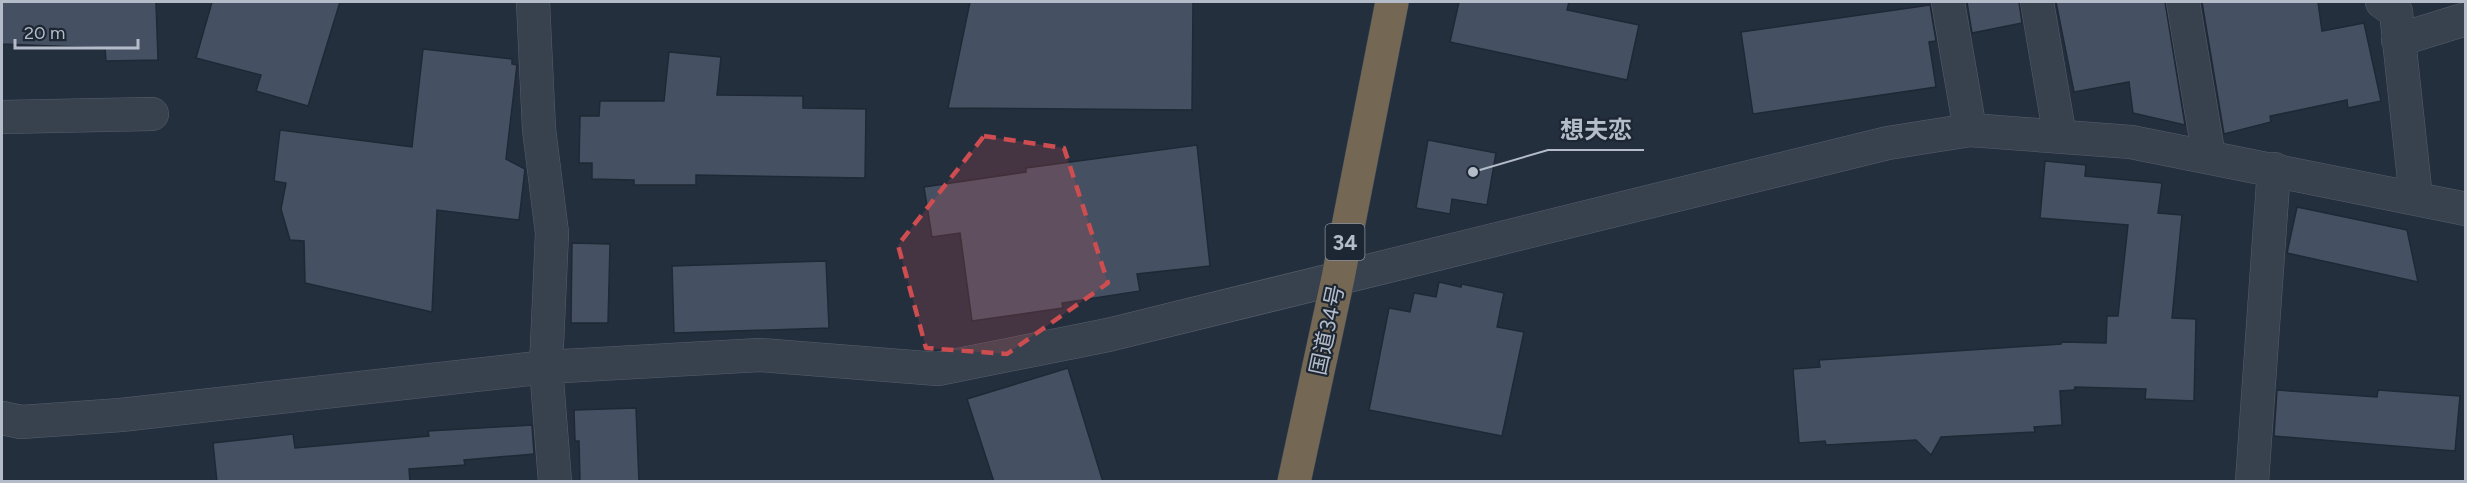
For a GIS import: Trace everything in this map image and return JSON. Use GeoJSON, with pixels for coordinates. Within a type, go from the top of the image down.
{"type":"FeatureCollection","features":[{"type":"Feature","properties":{"kind":"highway","name":"国道34号"},"geometry":{"type":"LineString","coordinates":[[1294,482],[1338,278],[1392,2]]}},
{"type":"Feature","properties":{"kind":"street"},"geometry":{"type":"LineString","coordinates":[[533,2],[539,129],[552,233],[546,367],[555,482]]}},
{"type":"Feature","properties":{"kind":"street"},"geometry":{"type":"LineString","coordinates":[[1948,2],[1970,130]]}},
{"type":"Feature","properties":{"kind":"street"},"geometry":{"type":"LineString","coordinates":[[2037,2],[2060,137]]}},
{"type":"Feature","properties":{"kind":"street"},"geometry":{"type":"LineString","coordinates":[[2183,2],[2209,157]]}},
{"type":"Feature","properties":{"kind":"street"},"geometry":{"type":"LineString","coordinates":[[2382,2],[2396,12],[2416,198]]}},
{"type":"Feature","properties":{"kind":"street"},"geometry":{"type":"LineString","coordinates":[[2398,40],[2466,18]]}},
{"type":"Feature","properties":{"kind":"street"},"geometry":{"type":"LineString","coordinates":[[2,117],[152,114]]}},
{"type":"Feature","properties":{"kind":"street"},"geometry":{"type":"LineString","coordinates":[[2,418],[21,422],[121,415],[546,367],[760,355],[938,369],[1108,335],[1888,143],[1970,130],[2131,142],[2466,209]]}},
{"type":"Feature","properties":{"kind":"street"},"geometry":{"type":"LineString","coordinates":[[2252,482],[2274,170]]}},
{"type":"Feature","properties":{"kind":"highlighted area"},"geometry":{"type":"Polygon","coordinates":[[[984,136],[1064,148],[1108,283],[1007,354],[926,348],[898,245],[984,136]]]}},
{"type":"Feature","properties":{"kind":"building"},"geometry":{"type":"Polygon","coordinates":[[[2,2],[156,2],[158,60],[106,61],[105,48],[2,44],[2,2]]]}},
{"type":"Feature","properties":{"kind":"building"},"geometry":{"type":"Polygon","coordinates":[[[212,2],[340,2],[308,106],[256,91],[261,75],[196,58],[212,2]]]}},
{"type":"Feature","properties":{"kind":"building"},"geometry":{"type":"Polygon","coordinates":[[[970,2],[1193,2],[1192,110],[948,108],[970,2]]]}},
{"type":"Feature","properties":{"kind":"building"},"geometry":{"type":"Polygon","coordinates":[[[1459,2],[1569,2],[1567,10],[1639,25],[1627,80],[1450,42],[1459,2]]]}},
{"type":"Feature","properties":{"kind":"building"},"geometry":{"type":"Polygon","coordinates":[[[1967,2],[2019,2],[2022,23],[1972,33],[1967,2]]]}},
{"type":"Feature","properties":{"kind":"building"},"geometry":{"type":"Polygon","coordinates":[[[2056,2],[2165,2],[2185,125],[2133,113],[2129,82],[2074,92],[2056,2]]]}},
{"type":"Feature","properties":{"kind":"building"},"geometry":{"type":"Polygon","coordinates":[[[2202,2],[2318,2],[2322,31],[2364,23],[2381,101],[2348,108],[2347,100],[2270,116],[2271,122],[2224,134],[2202,2]]]}},
{"type":"Feature","properties":{"kind":"building"},"geometry":{"type":"Polygon","coordinates":[[[1930,5],[1936,41],[1929,42],[1936,87],[1753,114],[1741,32],[1930,5]]]}},
{"type":"Feature","properties":{"kind":"building"},"geometry":{"type":"Polygon","coordinates":[[[423,49],[512,59],[512,64],[517,65],[506,159],[525,169],[519,220],[437,210],[432,312],[305,283],[304,241],[290,240],[281,209],[286,183],[274,181],[280,130],[412,147],[423,49]]]}},
{"type":"Feature","properties":{"kind":"building"},"geometry":{"type":"Polygon","coordinates":[[[669,52],[721,57],[717,95],[803,96],[803,108],[866,109],[865,178],[696,175],[696,185],[634,185],[634,180],[592,179],[592,163],[579,163],[580,116],[599,116],[600,101],[664,101],[669,52]]]}},
{"type":"Feature","properties":{"kind":"building"},"geometry":{"type":"Polygon","coordinates":[[[1428,140],[1496,153],[1487,205],[1452,199],[1450,214],[1416,208],[1428,140]]]}},
{"type":"Feature","properties":{"kind":"building"},"geometry":{"type":"Polygon","coordinates":[[[1197,145],[1210,266],[1137,274],[1140,291],[1062,303],[1063,308],[972,321],[960,233],[932,237],[924,187],[1026,172],[1026,168],[1197,145]]]}},
{"type":"Feature","properties":{"kind":"building"},"geometry":{"type":"Polygon","coordinates":[[[2045,161],[2086,165],[2085,176],[2162,183],[2158,213],[2182,215],[2172,318],[2196,319],[2194,401],[2145,399],[2146,389],[2075,387],[2074,390],[2060,391],[2062,425],[2034,427],[2035,432],[1941,437],[1931,455],[1916,440],[1826,445],[1825,441],[1799,443],[1793,369],[1820,367],[1819,360],[2061,344],[2062,342],[2106,343],[2107,316],[2118,316],[2128,225],[2040,218],[2045,161]]]}},
{"type":"Feature","properties":{"kind":"building"},"geometry":{"type":"Polygon","coordinates":[[[2297,207],[2407,230],[2418,282],[2287,253],[2297,207]]]}},
{"type":"Feature","properties":{"kind":"building"},"geometry":{"type":"Polygon","coordinates":[[[572,243],[610,244],[608,323],[571,323],[572,243]]]}},
{"type":"Feature","properties":{"kind":"building"},"geometry":{"type":"Polygon","coordinates":[[[826,261],[829,328],[674,333],[672,266],[826,261]]]}},
{"type":"Feature","properties":{"kind":"building"},"geometry":{"type":"Polygon","coordinates":[[[1439,282],[1461,287],[1462,284],[1504,293],[1497,327],[1524,332],[1502,436],[1369,410],[1389,308],[1410,312],[1414,293],[1436,297],[1439,282]]]}},
{"type":"Feature","properties":{"kind":"building"},"geometry":{"type":"Polygon","coordinates":[[[1068,368],[1103,482],[994,482],[967,399],[1068,368]]]}},
{"type":"Feature","properties":{"kind":"building"},"geometry":{"type":"Polygon","coordinates":[[[2277,390],[2377,397],[2378,390],[2460,396],[2455,451],[2274,436],[2277,390]]]}},
{"type":"Feature","properties":{"kind":"building"},"geometry":{"type":"Polygon","coordinates":[[[636,408],[639,482],[580,482],[579,441],[575,441],[574,410],[636,408]]]}},
{"type":"Feature","properties":{"kind":"building"},"geometry":{"type":"Polygon","coordinates":[[[532,425],[534,454],[464,460],[465,465],[409,469],[410,482],[217,482],[213,443],[293,434],[295,448],[429,436],[428,431],[532,425]]]}},
{"type":"Feature","properties":{"kind":"place","name":"想夫恋"},"geometry":{"type":"Point","coordinates":[1473,172]}}]}
